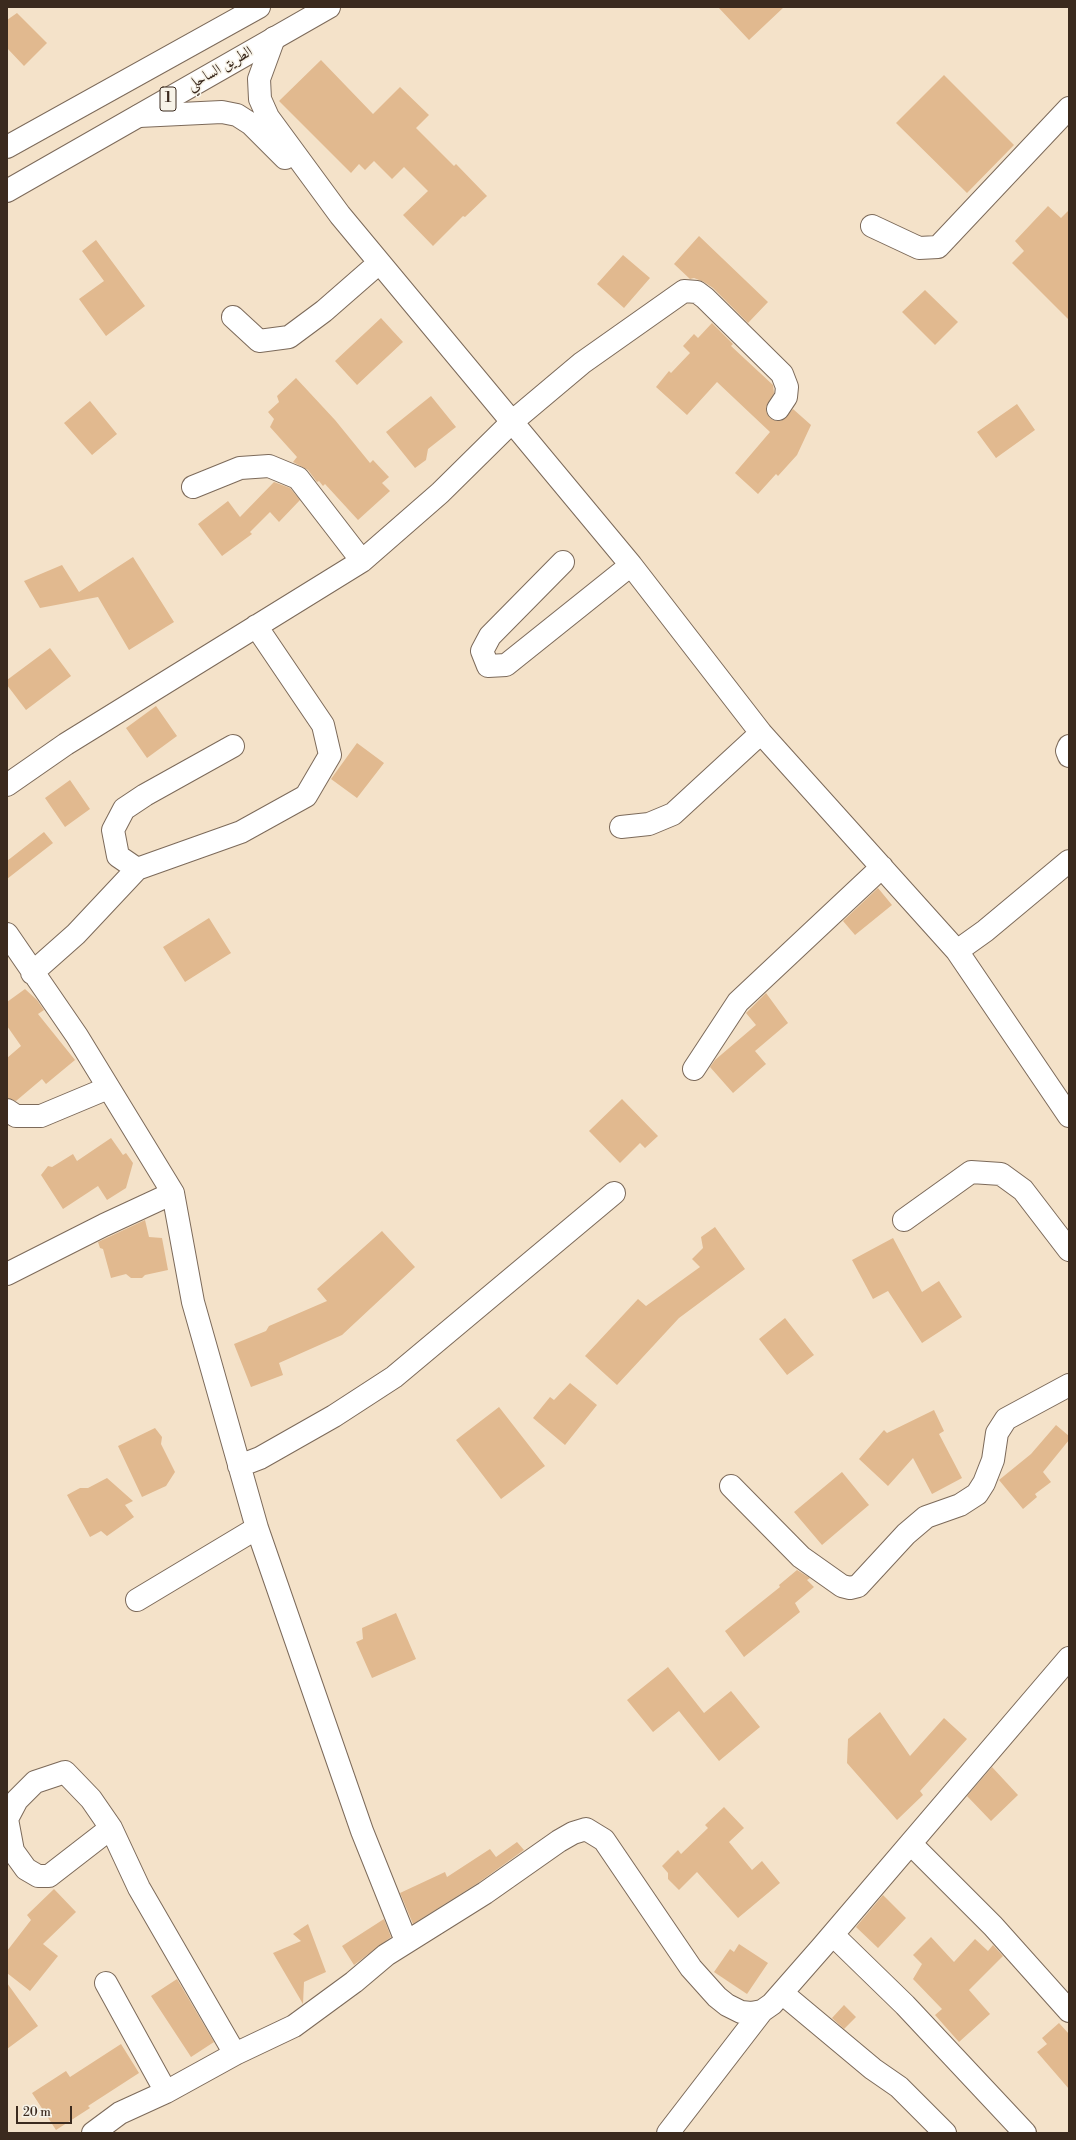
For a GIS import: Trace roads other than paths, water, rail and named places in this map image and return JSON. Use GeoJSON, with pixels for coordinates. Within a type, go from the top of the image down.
{"type":"FeatureCollection","features":[{"type":"Feature","properties":{"kind":"main road"},"geometry":{"type":"LineString","coordinates":[[7,147],[259,7]]}},
{"type":"Feature","properties":{"kind":"main road","name":"الطريق الساحلي"},"geometry":{"type":"LineString","coordinates":[[7,191],[329,7]]}},
{"type":"Feature","properties":{"kind":"main road"},"geometry":{"type":"LineString","coordinates":[[274,38],[259,79],[260,99],[268,117],[340,215],[378,263],[513,421],[631,566],[761,733],[957,951],[1069,1116]]}},
{"type":"Feature","properties":{"kind":"main road"},"geometry":{"type":"LineString","coordinates":[[872,226],[919,248],[938,246],[1069,108]]}},
{"type":"Feature","properties":{"kind":"main road"},"geometry":{"type":"LineString","coordinates":[[139,116],[222,112],[237,115],[251,124],[273,145],[315,192],[340,215]]}},
{"type":"Feature","properties":{"kind":"main road"},"geometry":{"type":"LineString","coordinates":[[233,317],[259,341],[289,337],[324,311],[378,263]]}},
{"type":"Feature","properties":{"kind":"main road"},"geometry":{"type":"LineString","coordinates":[[7,786],[66,744],[362,561],[440,493],[513,421],[582,363],[684,291],[697,292],[705,298],[782,374],[787,387],[786,397],[778,409]]}},
{"type":"Feature","properties":{"kind":"main road"},"geometry":{"type":"LineString","coordinates":[[193,487],[240,468],[269,466],[298,478],[362,561]]}},
{"type":"Feature","properties":{"kind":"main road"},"geometry":{"type":"LineString","coordinates":[[563,562],[490,636],[482,652],[488,666],[506,665],[631,566]]}},
{"type":"Feature","properties":{"kind":"main road"},"geometry":{"type":"LineString","coordinates":[[32,972],[81,930],[137,869],[241,832],[306,796],[330,755],[323,724],[256,626]]}},
{"type":"Feature","properties":{"kind":"main road"},"geometry":{"type":"LineString","coordinates":[[621,827],[649,824],[674,814],[761,733]]}},
{"type":"Feature","properties":{"kind":"main road"},"geometry":{"type":"LineString","coordinates":[[137,869],[118,856],[113,830],[124,810],[145,795],[233,746]]}},
{"type":"Feature","properties":{"kind":"main road"},"geometry":{"type":"LineString","coordinates":[[1069,746],[1067,752],[1069,756]]}},
{"type":"Feature","properties":{"kind":"main road"},"geometry":{"type":"LineString","coordinates":[[957,951],[986,931],[1069,861]]}},
{"type":"Feature","properties":{"kind":"main road"},"geometry":{"type":"LineString","coordinates":[[694,1069],[738,1002],[882,867]]}},
{"type":"Feature","properties":{"kind":"main road"},"geometry":{"type":"LineString","coordinates":[[7,934],[76,1036],[173,1193],[193,1302],[257,1528],[362,1831],[406,1941]]}},
{"type":"Feature","properties":{"kind":"main road"},"geometry":{"type":"LineString","coordinates":[[7,1110],[16,1116],[42,1116],[108,1088]]}},
{"type":"Feature","properties":{"kind":"main road"},"geometry":{"type":"LineString","coordinates":[[904,1220],[971,1172],[1001,1174],[1023,1190],[1069,1250]]}},
{"type":"Feature","properties":{"kind":"main road"},"geometry":{"type":"LineString","coordinates":[[7,1274],[84,1237],[104,1225],[173,1193]]}},
{"type":"Feature","properties":{"kind":"main road"},"geometry":{"type":"LineString","coordinates":[[239,1466],[260,1458],[334,1416],[394,1377],[614,1193]]}},
{"type":"Feature","properties":{"kind":"main road"},"geometry":{"type":"LineString","coordinates":[[731,1486],[802,1557],[842,1586],[858,1586],[906,1534],[926,1517],[960,1505],[977,1494],[984,1483],[993,1460],[997,1433],[1006,1419],[1069,1385]]}},
{"type":"Feature","properties":{"kind":"main road"},"geometry":{"type":"LineString","coordinates":[[137,1600],[257,1528]]}},
{"type":"Feature","properties":{"kind":"main road"},"geometry":{"type":"LineString","coordinates":[[668,2133],[762,2011],[772,2004],[833,1935],[912,1844],[983,1757],[1069,1658]]}},
{"type":"Feature","properties":{"kind":"main road"},"geometry":{"type":"LineString","coordinates":[[111,1828],[49,1876],[38,1876],[26,1869],[13,1851],[7,1819],[16,1800],[35,1782],[65,1772],[91,1799],[111,1828],[139,1888],[235,2054]]}},
{"type":"Feature","properties":{"kind":"main road"},"geometry":{"type":"LineString","coordinates":[[93,2133],[120,2113],[166,2092],[235,2054],[294,2026],[354,1982],[386,1955],[406,1941],[485,1893],[558,1841],[573,1833],[586,1829],[604,1840],[691,1968],[717,1997],[727,2005],[741,2012],[751,2013],[762,2011]]}},
{"type":"Feature","properties":{"kind":"main road"},"geometry":{"type":"LineString","coordinates":[[912,1844],[993,1926],[1069,2011]]}},
{"type":"Feature","properties":{"kind":"main road"},"geometry":{"type":"LineString","coordinates":[[833,1935],[905,2005],[1025,2133]]}},
{"type":"Feature","properties":{"kind":"main road"},"geometry":{"type":"LineString","coordinates":[[106,1983],[166,2092]]}},
{"type":"Feature","properties":{"kind":"main road"},"geometry":{"type":"LineString","coordinates":[[782,1993],[873,2069],[899,2087],[945,2133]]}}]}
